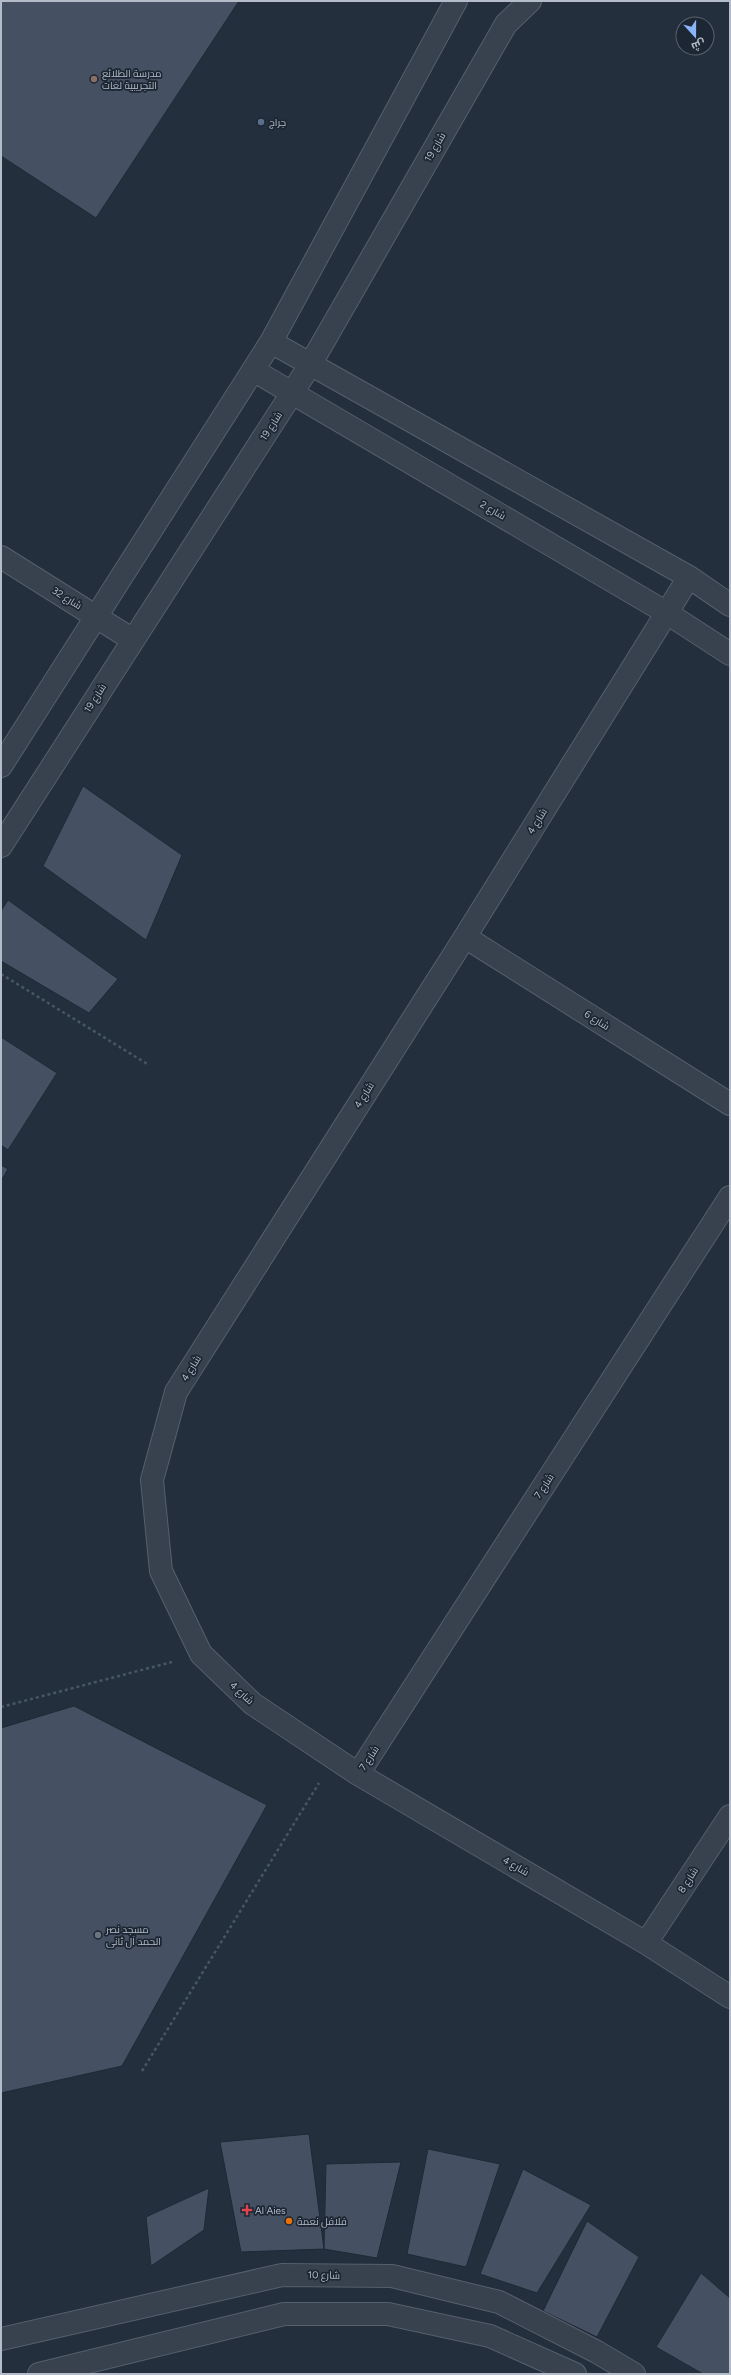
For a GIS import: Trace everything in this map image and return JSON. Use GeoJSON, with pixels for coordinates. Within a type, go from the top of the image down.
{"type":"FeatureCollection","features":[{"type":"Feature","properties":{"kind":"street"},"geometry":{"type":"LineString","coordinates":[[1,766],[271,342],[456,1]]}},
{"type":"Feature","properties":{"kind":"street","name":"شارع 19"},"geometry":{"type":"LineString","coordinates":[[1,846],[310,365],[506,24],[530,1]]}},
{"type":"Feature","properties":{"kind":"street"},"geometry":{"type":"LineString","coordinates":[[271,342],[689,577],[730,605]]}},
{"type":"Feature","properties":{"kind":"street","name":"شارع 2"},"geometry":{"type":"LineString","coordinates":[[253,370],[667,612],[730,654]]}},
{"type":"Feature","properties":{"kind":"street","name":"شارع 32"},"geometry":{"type":"LineString","coordinates":[[1,557],[96,615],[133,640]]}},
{"type":"Feature","properties":{"kind":"street","name":"شارع 4"},"geometry":{"type":"LineString","coordinates":[[689,577],[465,937],[176,1392],[152,1480],[152,1488],[161,1571],[202,1654],[253,1704],[358,1774],[646,1943],[730,1997]]}},
{"type":"Feature","properties":{"kind":"street","name":"شارع 6"},"geometry":{"type":"LineString","coordinates":[[465,937],[730,1104]]}},
{"type":"Feature","properties":{"kind":"street","name":"شارع 7"},"geometry":{"type":"LineString","coordinates":[[358,1774],[730,1197]]}},
{"type":"Feature","properties":{"kind":"street","name":"شارع 8"},"geometry":{"type":"LineString","coordinates":[[646,1943],[730,1816]]}},
{"type":"Feature","properties":{"kind":"street","name":"شارع 10"},"geometry":{"type":"LineString","coordinates":[[1,2339],[282,2275],[392,2276],[499,2302],[597,2352],[634,2374]]}},
{"type":"Feature","properties":{"kind":"street"},"geometry":{"type":"LineString","coordinates":[[39,2374],[284,2314],[388,2314],[490,2336],[575,2374]]}},
{"type":"Feature","properties":{"kind":"path"},"geometry":{"type":"LineString","coordinates":[[1,974],[149,1065]]}},
{"type":"Feature","properties":{"kind":"path"},"geometry":{"type":"LineString","coordinates":[[1,1707],[202,1654]]}},
{"type":"Feature","properties":{"kind":"path"},"geometry":{"type":"LineString","coordinates":[[142,2071],[334,1758]]}},
{"type":"Feature","properties":{"kind":"building","name":"مدرسة الطلائع التجريبية لغات"},"geometry":{"type":"Polygon","coordinates":[[[1,1],[239,1],[96,218],[1,156],[1,1]]]}},
{"type":"Feature","properties":{"kind":"building"},"geometry":{"type":"Polygon","coordinates":[[[83,786],[182,855],[146,940],[43,866],[83,786]]]}},
{"type":"Feature","properties":{"kind":"building"},"geometry":{"type":"Polygon","coordinates":[[[8,900],[118,979],[89,1013],[1,961],[1,911],[8,900]]]}},
{"type":"Feature","properties":{"kind":"building"},"geometry":{"type":"Polygon","coordinates":[[[1,1037],[57,1073],[8,1150],[1,1145],[1,1037]]]}},
{"type":"Feature","properties":{"kind":"building"},"geometry":{"type":"Polygon","coordinates":[[[1,1165],[8,1169],[1,1181],[1,1165]]]}},
{"type":"Feature","properties":{"kind":"building","name":"مسجد نصر الحمد آل ثانى"},"geometry":{"type":"Polygon","coordinates":[[[74,1706],[267,1805],[122,2066],[1,2093],[1,1728],[74,1706]]]}},
{"type":"Feature","properties":{"kind":"building"},"geometry":{"type":"Polygon","coordinates":[[[309,2134],[324,2249],[241,2252],[220,2142],[309,2134]]]}},
{"type":"Feature","properties":{"kind":"building"},"geometry":{"type":"Polygon","coordinates":[[[428,2149],[500,2164],[466,2267],[407,2254],[428,2149]]]}},
{"type":"Feature","properties":{"kind":"building"},"geometry":{"type":"Polygon","coordinates":[[[401,2162],[377,2258],[324,2249],[326,2164],[401,2162]]]}},
{"type":"Feature","properties":{"kind":"building"},"geometry":{"type":"Polygon","coordinates":[[[523,2169],[591,2205],[537,2293],[480,2274],[523,2169]]]}},
{"type":"Feature","properties":{"kind":"building"},"geometry":{"type":"Polygon","coordinates":[[[209,2188],[204,2230],[151,2266],[146,2217],[209,2188]]]}},
{"type":"Feature","properties":{"kind":"building"},"geometry":{"type":"Polygon","coordinates":[[[587,2221],[639,2257],[597,2337],[543,2311],[587,2221]]]}},
{"type":"Feature","properties":{"kind":"building"},"geometry":{"type":"Polygon","coordinates":[[[701,2273],[730,2298],[730,2374],[703,2374],[656,2347],[701,2273]]]}},
{"type":"Feature","properties":{"kind":"place","name":"مدرسة الطلائع التجريبية لغات"},"geometry":{"type":"Point","coordinates":[94,79]}},
{"type":"Feature","properties":{"kind":"place","name":"جراج"},"geometry":{"type":"Point","coordinates":[261,122]}},
{"type":"Feature","properties":{"kind":"place","name":"مسجد نصر الحمد آل ثانى"},"geometry":{"type":"Point","coordinates":[98,1935]}},
{"type":"Feature","properties":{"kind":"place","name":"Al Aies"},"geometry":{"type":"Point","coordinates":[247,2210]}},
{"type":"Feature","properties":{"kind":"place","name":"فلافل نعمة"},"geometry":{"type":"Point","coordinates":[289,2221]}}]}
